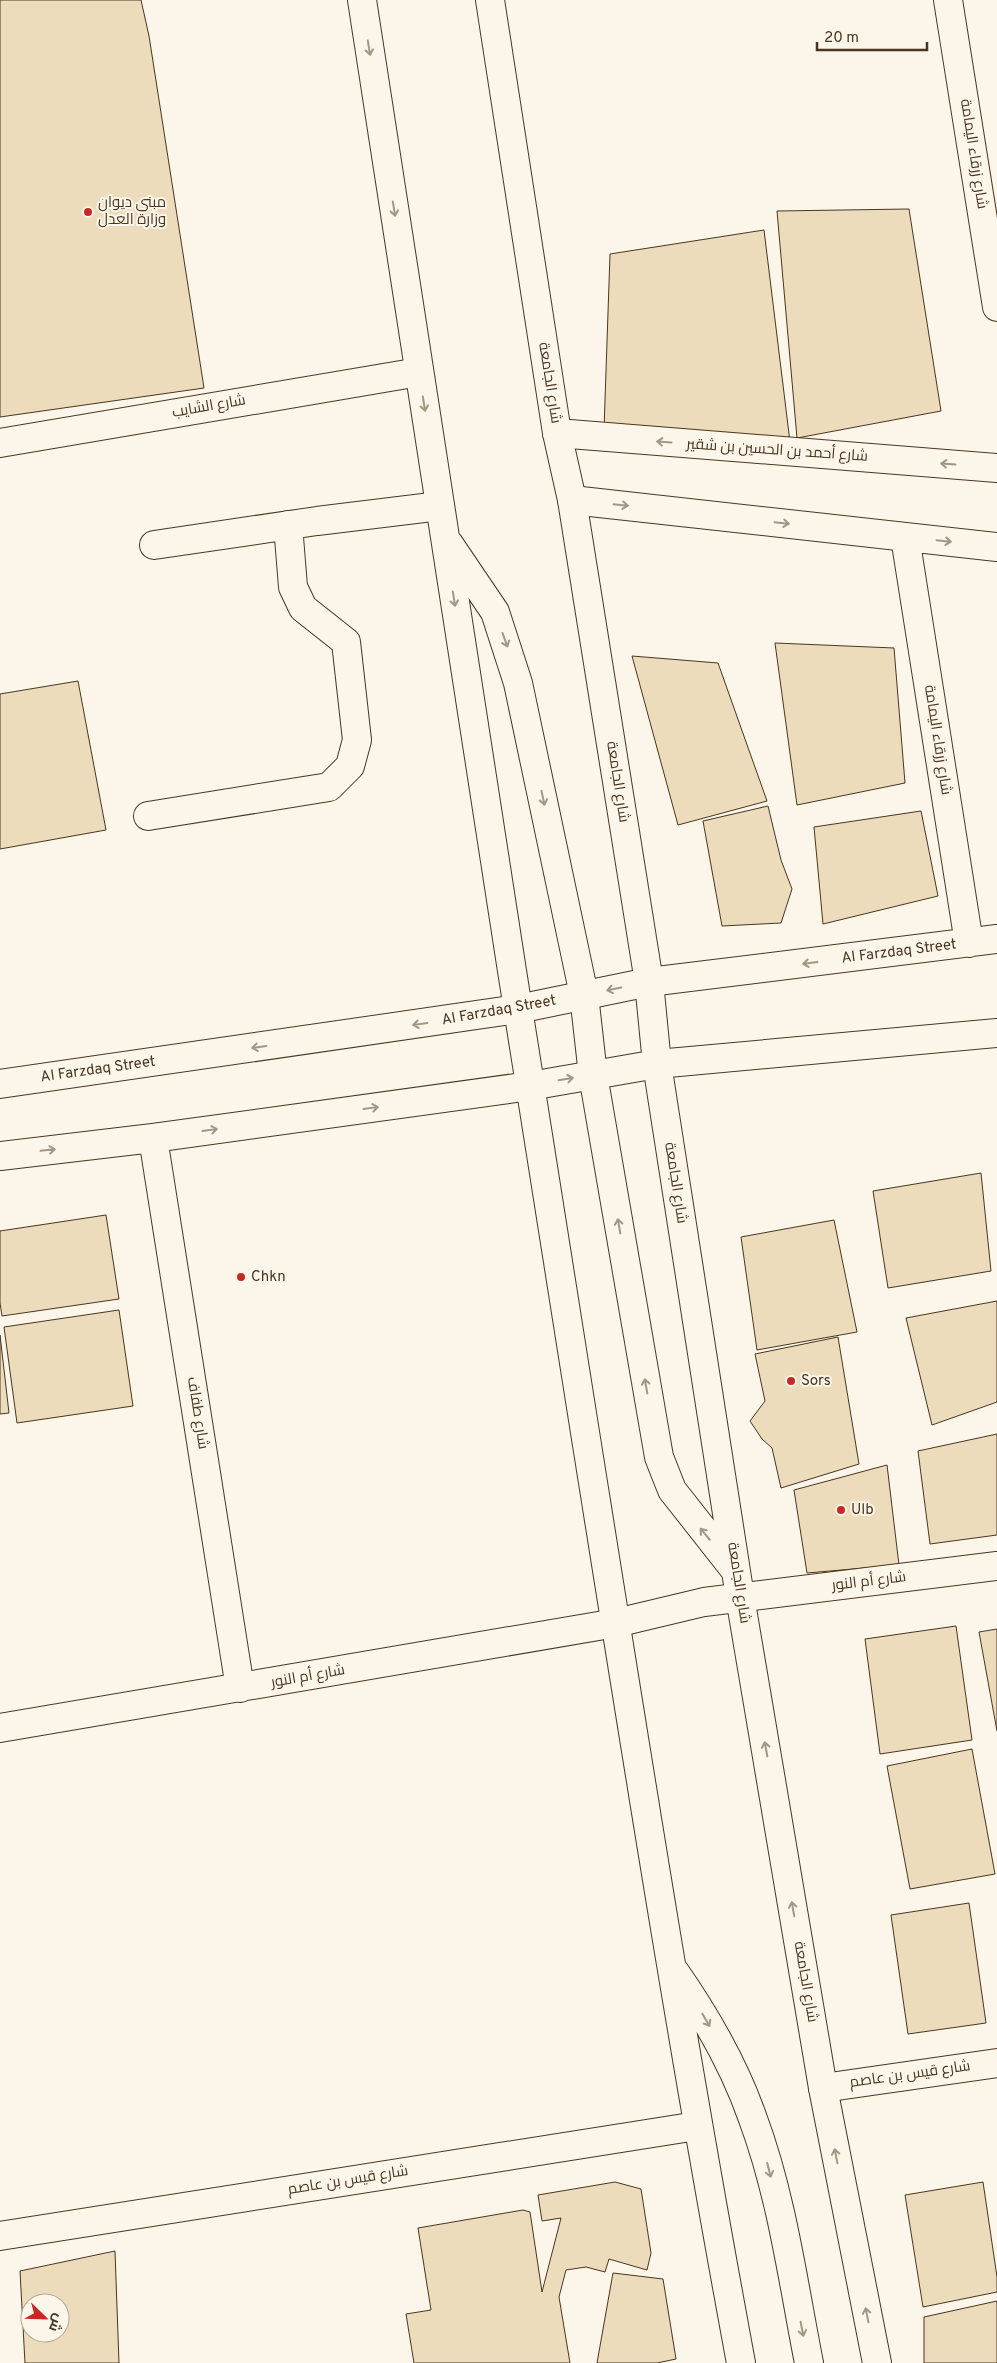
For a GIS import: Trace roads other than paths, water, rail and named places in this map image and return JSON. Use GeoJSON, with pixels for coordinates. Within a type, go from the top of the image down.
{"type":"FeatureCollection","features":[{"type":"Feature","properties":{"kind":"street"},"geometry":{"type":"LineString","coordinates":[[362,0],[518,1010],[670,1965],[697,2126],[741,2363]]}},
{"type":"Feature","properties":{"kind":"street","name":"شارع الجامعة"},"geometry":{"type":"LineString","coordinates":[[490,0],[557,433],[572,500],[649,982],[657,1064],[738,1584],[823,2088],[876,2363]]}},
{"type":"Feature","properties":{"kind":"street","name":"شارع زرقاء اليمامة"},"geometry":{"type":"LineString","coordinates":[[948,0],[997,308]]}},
{"type":"Feature","properties":{"kind":"street","name":"شارع الشايب"},"geometry":{"type":"LineString","coordinates":[[0,443],[419,372]]}},
{"type":"Feature","properties":{"kind":"street","name":"شارع أحمد بن الحسين بن شقير"},"geometry":{"type":"LineString","coordinates":[[557,433],[997,468]]}},
{"type":"Feature","properties":{"kind":"street"},"geometry":{"type":"LineString","coordinates":[[572,500],[997,547]]}},
{"type":"Feature","properties":{"kind":"street"},"geometry":{"type":"LineString","coordinates":[[154,545],[288,525],[440,506]]}},
{"type":"Feature","properties":{"kind":"street"},"geometry":{"type":"LineString","coordinates":[[148,816],[330,787],[350,766],[357,740],[346,642],[303,608],[293,587],[288,525]]}},
{"type":"Feature","properties":{"kind":"street","name":"شارع زرقاء اليمامة"},"geometry":{"type":"LineString","coordinates":[[905,537],[969,943]]}},
{"type":"Feature","properties":{"kind":"street"},"geometry":{"type":"LineString","coordinates":[[445,538],[495,612],[507,644],[518,683],[584,995],[593,1075],[659,1457],[672,1490],[738,1584]]}},
{"type":"Feature","properties":{"kind":"street","name":"Al Farzdaq Street"},"geometry":{"type":"LineString","coordinates":[[0,1084],[518,1010],[649,982],[997,939]]}},
{"type":"Feature","properties":{"kind":"street"},"geometry":{"type":"LineString","coordinates":[[0,1156],[153,1138],[530,1086],[657,1064],[997,1033]]}},
{"type":"Feature","properties":{"kind":"street","name":"شارع طفاف"},"geometry":{"type":"LineString","coordinates":[[153,1138],[240,1688]]}},
{"type":"Feature","properties":{"kind":"street","name":"شارع أم النور"},"geometry":{"type":"LineString","coordinates":[[0,1728],[616,1623],[704,1602],[738,1584],[997,1566]]}},
{"type":"Feature","properties":{"kind":"street"},"geometry":{"type":"LineString","coordinates":[[670,1965],[717,2039],[753,2118],[777,2203],[809,2363]]}},
{"type":"Feature","properties":{"kind":"street","name":"شارع قيس بن عاصم"},"geometry":{"type":"LineString","coordinates":[[823,2088],[997,2062]]}},
{"type":"Feature","properties":{"kind":"street","name":"شارع قيس بن عاصم"},"geometry":{"type":"LineString","coordinates":[[0,2236],[697,2126]]}},
{"type":"Feature","properties":{"kind":"place","name":"مبنى ديوان وزارة العدل"},"geometry":{"type":"Point","coordinates":[88,212]}},
{"type":"Feature","properties":{"kind":"place","name":"Chkn"},"geometry":{"type":"Point","coordinates":[241,1277]}},
{"type":"Feature","properties":{"kind":"place","name":"Sors"},"geometry":{"type":"Point","coordinates":[791,1381]}},
{"type":"Feature","properties":{"kind":"place","name":"Ulb"},"geometry":{"type":"Point","coordinates":[841,1510]}}]}
